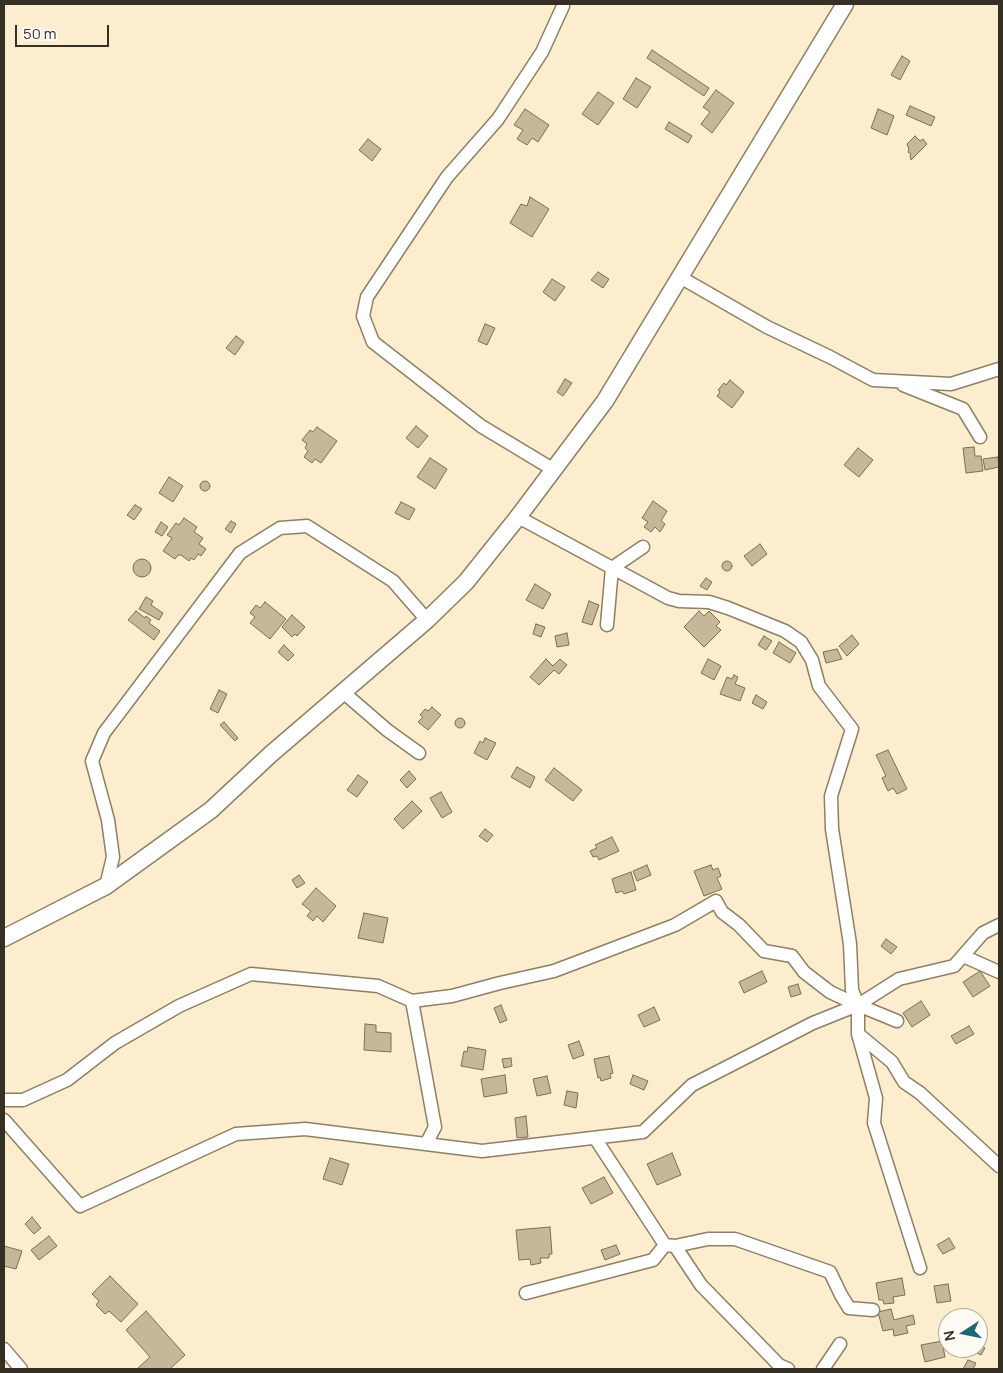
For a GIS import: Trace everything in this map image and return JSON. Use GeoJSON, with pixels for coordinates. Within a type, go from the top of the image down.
{"type":"FeatureCollection","features":[{"type":"Feature","properties":{"kind":"street"},"geometry":{"type":"LineString","coordinates":[[4,938],[106,886],[211,810],[271,754],[428,620],[466,582],[554,470],[604,401],[845,4]]}},
{"type":"Feature","properties":{"kind":"street"},"geometry":{"type":"LineString","coordinates":[[554,470],[481,426],[373,342],[363,316],[367,297],[447,177],[498,119],[542,52],[563,6]]}},
{"type":"Feature","properties":{"kind":"street"},"geometry":{"type":"LineString","coordinates":[[680,277],[767,327],[873,380],[952,384],[999,369]]}},
{"type":"Feature","properties":{"kind":"street"},"geometry":{"type":"LineString","coordinates":[[892,381],[963,409],[980,437]]}},
{"type":"Feature","properties":{"kind":"street"},"geometry":{"type":"LineString","coordinates":[[518,517],[668,598],[679,601],[709,602],[785,631],[801,642],[812,660],[819,686],[852,729],[831,796],[832,829],[850,944],[852,990],[858,1005],[858,1034],[876,1098],[874,1123],[920,1268]]}},
{"type":"Feature","properties":{"kind":"street"},"geometry":{"type":"LineString","coordinates":[[106,886],[113,856],[108,820],[92,761],[104,733],[240,553],[280,528],[307,526],[392,581],[428,620]]}},
{"type":"Feature","properties":{"kind":"street"},"geometry":{"type":"LineString","coordinates":[[612,568],[643,548]]}},
{"type":"Feature","properties":{"kind":"street"},"geometry":{"type":"LineString","coordinates":[[607,625],[612,568]]}},
{"type":"Feature","properties":{"kind":"street"},"geometry":{"type":"LineString","coordinates":[[343,692],[387,730],[419,753]]}},
{"type":"Feature","properties":{"kind":"street"},"geometry":{"type":"LineString","coordinates":[[4,1100],[23,1100],[67,1080],[116,1043],[179,1006],[251,974],[378,986],[412,1001],[452,996],[554,971],[674,925],[716,901],[722,912],[739,925],[764,951],[792,956],[804,972],[830,992],[897,1021]]}},
{"type":"Feature","properties":{"kind":"street"},"geometry":{"type":"LineString","coordinates":[[4,1120],[80,1206],[236,1134],[304,1129],[482,1151],[643,1132],[692,1085],[813,1023],[858,1005],[899,979],[954,966],[983,933],[999,925]]}},
{"type":"Feature","properties":{"kind":"street"},"geometry":{"type":"LineString","coordinates":[[963,956],[999,972]]}},
{"type":"Feature","properties":{"kind":"street"},"geometry":{"type":"LineString","coordinates":[[412,1001],[435,1127],[426,1144]]}},
{"type":"Feature","properties":{"kind":"street"},"geometry":{"type":"LineString","coordinates":[[858,1034],[892,1062],[904,1082],[920,1092],[999,1166]]}},
{"type":"Feature","properties":{"kind":"street"},"geometry":{"type":"LineString","coordinates":[[595,1138],[701,1286],[779,1365],[788,1369]]}},
{"type":"Feature","properties":{"kind":"street"},"geometry":{"type":"LineString","coordinates":[[526,1293],[653,1260],[670,1245],[708,1239],[735,1239],[830,1272],[849,1308],[873,1310]]}},
{"type":"Feature","properties":{"kind":"street"},"geometry":{"type":"LineString","coordinates":[[823,1369],[840,1344]]}},
{"type":"Feature","properties":{"kind":"street"},"geometry":{"type":"LineString","coordinates":[[4,1349],[21,1369]]}},
{"type":"Feature","properties":{"kind":"building"},"geometry":{"type":"Polygon","coordinates":[[[652,50],[709,88],[704,96],[647,58],[652,50]]]}},
{"type":"Feature","properties":{"kind":"building"},"geometry":{"type":"Polygon","coordinates":[[[902,56],[910,61],[900,80],[891,75],[902,56]]]}},
{"type":"Feature","properties":{"kind":"building"},"geometry":{"type":"Polygon","coordinates":[[[636,78],[651,87],[637,108],[623,99],[636,78]]]}},
{"type":"Feature","properties":{"kind":"building"},"geometry":{"type":"Polygon","coordinates":[[[716,90],[734,103],[712,133],[701,124],[710,112],[703,107],[716,90]]]}},
{"type":"Feature","properties":{"kind":"building"},"geometry":{"type":"Polygon","coordinates":[[[598,92],[614,103],[598,125],[582,114],[598,92]]]}},
{"type":"Feature","properties":{"kind":"building"},"geometry":{"type":"Polygon","coordinates":[[[910,106],[935,117],[931,126],[906,115],[910,106]]]}},
{"type":"Feature","properties":{"kind":"building"},"geometry":{"type":"Polygon","coordinates":[[[525,109],[549,125],[538,142],[532,138],[527,145],[517,139],[523,130],[514,125],[525,109]]]}},
{"type":"Feature","properties":{"kind":"building"},"geometry":{"type":"Polygon","coordinates":[[[878,109],[894,116],[887,135],[871,128],[878,109]]]}},
{"type":"Feature","properties":{"kind":"building"},"geometry":{"type":"Polygon","coordinates":[[[669,122],[692,136],[688,143],[665,129],[669,122]]]}},
{"type":"Feature","properties":{"kind":"building"},"geometry":{"type":"Polygon","coordinates":[[[915,136],[920,141],[923,139],[927,144],[911,160],[907,144],[915,136]]]}},
{"type":"Feature","properties":{"kind":"building"},"geometry":{"type":"Polygon","coordinates":[[[368,139],[381,149],[372,161],[359,150],[368,139]]]}},
{"type":"Feature","properties":{"kind":"building"},"geometry":{"type":"Polygon","coordinates":[[[530,197],[549,209],[532,237],[510,223],[521,204],[527,206],[530,197]]]}},
{"type":"Feature","properties":{"kind":"building"},"geometry":{"type":"Polygon","coordinates":[[[598,272],[609,279],[603,288],[591,280],[598,272]]]}},
{"type":"Feature","properties":{"kind":"building"},"geometry":{"type":"Polygon","coordinates":[[[552,279],[565,287],[555,301],[543,292],[552,279]]]}},
{"type":"Feature","properties":{"kind":"building"},"geometry":{"type":"Polygon","coordinates":[[[485,324],[495,328],[487,345],[478,341],[485,324]]]}},
{"type":"Feature","properties":{"kind":"building"},"geometry":{"type":"Polygon","coordinates":[[[236,336],[244,342],[235,355],[226,348],[236,336]]]}},
{"type":"Feature","properties":{"kind":"building"},"geometry":{"type":"Polygon","coordinates":[[[565,379],[572,383],[563,396],[557,392],[565,379]]]}},
{"type":"Feature","properties":{"kind":"building"},"geometry":{"type":"Polygon","coordinates":[[[730,380],[744,392],[732,408],[717,396],[720,392],[718,390],[724,383],[726,385],[730,380]]]}},
{"type":"Feature","properties":{"kind":"building"},"geometry":{"type":"Polygon","coordinates":[[[416,426],[428,436],[418,448],[406,438],[416,426]]]}},
{"type":"Feature","properties":{"kind":"building"},"geometry":{"type":"Polygon","coordinates":[[[317,427],[337,441],[321,463],[315,459],[312,463],[304,457],[308,451],[305,448],[307,444],[302,440],[310,430],[313,432],[317,427]]]}},
{"type":"Feature","properties":{"kind":"building"},"geometry":{"type":"Polygon","coordinates":[[[974,447],[975,456],[981,456],[983,471],[966,473],[963,448],[974,447]]]}},
{"type":"Feature","properties":{"kind":"building"},"geometry":{"type":"Polygon","coordinates":[[[858,448],[873,460],[859,477],[844,465],[858,448]]]}},
{"type":"Feature","properties":{"kind":"building"},"geometry":{"type":"Polygon","coordinates":[[[998,457],[999,467],[985,470],[983,459],[998,457]]]}},
{"type":"Feature","properties":{"kind":"building"},"geometry":{"type":"Polygon","coordinates":[[[430,458],[447,469],[435,489],[417,477],[430,458]]]}},
{"type":"Feature","properties":{"kind":"building"},"geometry":{"type":"Polygon","coordinates":[[[169,477],[183,486],[173,502],[159,493],[169,477]]]}},
{"type":"Feature","properties":{"kind":"building"},"geometry":{"type":"Polygon","coordinates":[[[203,481],[207,481],[210,486],[209,490],[203,491],[200,488],[200,484],[203,481]]]}},
{"type":"Feature","properties":{"kind":"building"},"geometry":{"type":"Polygon","coordinates":[[[653,501],[667,511],[661,521],[665,524],[660,532],[655,527],[651,532],[644,527],[648,522],[642,518],[653,501]]]}},
{"type":"Feature","properties":{"kind":"building"},"geometry":{"type":"Polygon","coordinates":[[[401,502],[415,509],[409,520],[395,513],[401,502]]]}},
{"type":"Feature","properties":{"kind":"building"},"geometry":{"type":"Polygon","coordinates":[[[135,505],[142,509],[134,520],[127,515],[135,505]]]}},
{"type":"Feature","properties":{"kind":"building"},"geometry":{"type":"Polygon","coordinates":[[[184,518],[197,527],[194,532],[203,538],[199,544],[206,549],[201,556],[198,554],[194,560],[191,558],[189,561],[181,555],[178,555],[175,559],[163,551],[172,538],[167,535],[176,523],[179,525],[184,518]]]}},
{"type":"Feature","properties":{"kind":"building"},"geometry":{"type":"Polygon","coordinates":[[[231,521],[236,524],[231,533],[225,529],[231,521]]]}},
{"type":"Feature","properties":{"kind":"building"},"geometry":{"type":"Polygon","coordinates":[[[161,522],[168,527],[162,536],[155,532],[161,522]]]}},
{"type":"Feature","properties":{"kind":"building"},"geometry":{"type":"Polygon","coordinates":[[[760,544],[767,554],[752,566],[744,556],[760,544]]]}},
{"type":"Feature","properties":{"kind":"building"},"geometry":{"type":"Polygon","coordinates":[[[142,559],[148,562],[151,568],[148,574],[142,577],[136,574],[133,568],[136,562],[142,559]]]}},
{"type":"Feature","properties":{"kind":"building"},"geometry":{"type":"Polygon","coordinates":[[[727,561],[732,566],[727,571],[722,566],[727,561]]]}},
{"type":"Feature","properties":{"kind":"building"},"geometry":{"type":"Polygon","coordinates":[[[706,578],[712,582],[707,590],[700,586],[706,578]]]}},
{"type":"Feature","properties":{"kind":"building"},"geometry":{"type":"Polygon","coordinates":[[[535,584],[551,594],[543,609],[526,600],[535,584]]]}},
{"type":"Feature","properties":{"kind":"building"},"geometry":{"type":"Polygon","coordinates":[[[146,597],[153,601],[151,605],[163,613],[159,620],[139,609],[146,597]]]}},
{"type":"Feature","properties":{"kind":"building"},"geometry":{"type":"Polygon","coordinates":[[[589,601],[599,605],[592,625],[582,622],[589,601]]]}},
{"type":"Feature","properties":{"kind":"building"},"geometry":{"type":"Polygon","coordinates":[[[265,602],[286,619],[270,639],[250,623],[255,617],[250,613],[256,605],[260,608],[265,602]]]}},
{"type":"Feature","properties":{"kind":"building"},"geometry":{"type":"Polygon","coordinates":[[[136,611],[151,620],[149,623],[160,631],[154,640],[128,620],[136,611]]]}},
{"type":"Feature","properties":{"kind":"building"},"geometry":{"type":"Polygon","coordinates":[[[699,611],[704,616],[709,611],[720,622],[716,626],[721,630],[704,647],[684,627],[699,611]]]}},
{"type":"Feature","properties":{"kind":"building"},"geometry":{"type":"Polygon","coordinates":[[[292,615],[305,627],[297,636],[295,634],[292,637],[282,627],[292,615]]]}},
{"type":"Feature","properties":{"kind":"building"},"geometry":{"type":"Polygon","coordinates":[[[536,624],[545,627],[541,637],[533,634],[536,624]]]}},
{"type":"Feature","properties":{"kind":"building"},"geometry":{"type":"Polygon","coordinates":[[[567,633],[569,645],[557,647],[555,636],[567,633]]]}},
{"type":"Feature","properties":{"kind":"building"},"geometry":{"type":"Polygon","coordinates":[[[852,635],[859,644],[847,656],[839,646],[852,635]]]}},
{"type":"Feature","properties":{"kind":"building"},"geometry":{"type":"Polygon","coordinates":[[[764,636],[772,641],[766,650],[758,645],[764,636]]]}},
{"type":"Feature","properties":{"kind":"building"},"geometry":{"type":"Polygon","coordinates":[[[779,642],[796,653],[790,663],[773,653],[779,642]]]}},
{"type":"Feature","properties":{"kind":"building"},"geometry":{"type":"Polygon","coordinates":[[[284,645],[294,655],[288,661],[278,652],[284,645]]]}},
{"type":"Feature","properties":{"kind":"building"},"geometry":{"type":"Polygon","coordinates":[[[837,649],[842,659],[826,663],[823,652],[837,649]]]}},
{"type":"Feature","properties":{"kind":"building"},"geometry":{"type":"Polygon","coordinates":[[[546,659],[553,666],[560,659],[567,665],[559,674],[554,670],[539,685],[530,677],[546,659]]]}},
{"type":"Feature","properties":{"kind":"building"},"geometry":{"type":"Polygon","coordinates":[[[708,659],[721,666],[714,680],[701,673],[708,659]]]}},
{"type":"Feature","properties":{"kind":"building"},"geometry":{"type":"Polygon","coordinates":[[[734,675],[738,677],[735,684],[745,688],[740,701],[720,694],[727,677],[732,679],[734,675]]]}},
{"type":"Feature","properties":{"kind":"building"},"geometry":{"type":"Polygon","coordinates":[[[219,690],[227,694],[218,713],[210,709],[219,690]]]}},
{"type":"Feature","properties":{"kind":"building"},"geometry":{"type":"Polygon","coordinates":[[[756,695],[767,702],[763,709],[752,703],[756,695]]]}},
{"type":"Feature","properties":{"kind":"building"},"geometry":{"type":"Polygon","coordinates":[[[432,707],[441,715],[428,730],[418,722],[423,717],[420,715],[425,709],[428,711],[432,707]]]}},
{"type":"Feature","properties":{"kind":"building"},"geometry":{"type":"Polygon","coordinates":[[[458,718],[462,718],[465,723],[464,727],[458,728],[455,725],[455,721],[458,718]]]}},
{"type":"Feature","properties":{"kind":"building"},"geometry":{"type":"Polygon","coordinates":[[[224,722],[238,738],[235,741],[220,725],[224,722]]]}},
{"type":"Feature","properties":{"kind":"building"},"geometry":{"type":"Polygon","coordinates":[[[485,738],[496,743],[487,760],[474,753],[480,741],[483,743],[485,738]]]}},
{"type":"Feature","properties":{"kind":"building"},"geometry":{"type":"Polygon","coordinates":[[[888,750],[907,789],[897,794],[893,788],[888,791],[882,778],[886,776],[876,755],[888,750]]]}},
{"type":"Feature","properties":{"kind":"building"},"geometry":{"type":"Polygon","coordinates":[[[517,767],[535,777],[530,788],[511,777],[517,767]]]}},
{"type":"Feature","properties":{"kind":"building"},"geometry":{"type":"Polygon","coordinates":[[[554,768],[582,790],[573,801],[545,780],[554,768]]]}},
{"type":"Feature","properties":{"kind":"building"},"geometry":{"type":"Polygon","coordinates":[[[409,771],[416,779],[407,788],[400,780],[409,771]]]}},
{"type":"Feature","properties":{"kind":"building"},"geometry":{"type":"Polygon","coordinates":[[[358,775],[368,782],[357,797],[347,790],[358,775]]]}},
{"type":"Feature","properties":{"kind":"building"},"geometry":{"type":"Polygon","coordinates":[[[441,792],[452,812],[442,818],[430,798],[441,792]]]}},
{"type":"Feature","properties":{"kind":"building"},"geometry":{"type":"Polygon","coordinates":[[[412,801],[422,811],[403,829],[394,819],[412,801]]]}},
{"type":"Feature","properties":{"kind":"building"},"geometry":{"type":"Polygon","coordinates":[[[485,829],[493,835],[487,842],[479,836],[485,829]]]}},
{"type":"Feature","properties":{"kind":"building"},"geometry":{"type":"Polygon","coordinates":[[[612,837],[619,851],[599,860],[597,856],[593,857],[590,851],[597,848],[595,845],[612,837]]]}},
{"type":"Feature","properties":{"kind":"building"},"geometry":{"type":"Polygon","coordinates":[[[647,865],[651,875],[637,881],[633,871],[647,865]]]}},
{"type":"Feature","properties":{"kind":"building"},"geometry":{"type":"Polygon","coordinates":[[[711,865],[713,870],[718,868],[721,876],[717,878],[722,889],[704,896],[694,871],[711,865]]]}},
{"type":"Feature","properties":{"kind":"building"},"geometry":{"type":"Polygon","coordinates":[[[631,872],[636,890],[624,894],[622,891],[616,893],[612,879],[631,872]]]}},
{"type":"Feature","properties":{"kind":"building"},"geometry":{"type":"Polygon","coordinates":[[[299,875],[305,883],[297,888],[292,880],[299,875]]]}},
{"type":"Feature","properties":{"kind":"building"},"geometry":{"type":"Polygon","coordinates":[[[316,888],[336,906],[323,922],[317,916],[313,921],[307,916],[311,911],[302,904],[316,888]]]}},
{"type":"Feature","properties":{"kind":"building"},"geometry":{"type":"Polygon","coordinates":[[[364,913],[388,918],[383,943],[358,938],[364,913]]]}},
{"type":"Feature","properties":{"kind":"building"},"geometry":{"type":"Polygon","coordinates":[[[886,939],[897,947],[891,954],[881,946],[886,939]]]}},
{"type":"Feature","properties":{"kind":"building"},"geometry":{"type":"Polygon","coordinates":[[[762,971],[767,982],[744,993],[739,982],[762,971]]]}},
{"type":"Feature","properties":{"kind":"building"},"geometry":{"type":"Polygon","coordinates":[[[980,971],[990,986],[973,997],[963,982],[980,971]]]}},
{"type":"Feature","properties":{"kind":"building"},"geometry":{"type":"Polygon","coordinates":[[[798,984],[801,994],[791,997],[788,987],[798,984]]]}},
{"type":"Feature","properties":{"kind":"building"},"geometry":{"type":"Polygon","coordinates":[[[921,1001],[930,1015],[912,1027],[903,1013],[921,1001]]]}},
{"type":"Feature","properties":{"kind":"building"},"geometry":{"type":"Polygon","coordinates":[[[501,1005],[507,1020],[500,1023],[494,1008],[501,1005]]]}},
{"type":"Feature","properties":{"kind":"building"},"geometry":{"type":"Polygon","coordinates":[[[654,1007],[660,1020],[644,1027],[638,1015],[654,1007]]]}},
{"type":"Feature","properties":{"kind":"building"},"geometry":{"type":"Polygon","coordinates":[[[365,1024],[376,1025],[376,1032],[391,1033],[391,1052],[364,1050],[365,1024]]]}},
{"type":"Feature","properties":{"kind":"building"},"geometry":{"type":"Polygon","coordinates":[[[969,1026],[974,1034],[956,1044],[951,1036],[969,1026]]]}},
{"type":"Feature","properties":{"kind":"building"},"geometry":{"type":"Polygon","coordinates":[[[579,1041],[584,1055],[573,1059],[568,1045],[579,1041]]]}},
{"type":"Feature","properties":{"kind":"building"},"geometry":{"type":"Polygon","coordinates":[[[468,1047],[486,1050],[483,1070],[461,1066],[464,1051],[467,1052],[468,1047]]]}},
{"type":"Feature","properties":{"kind":"building"},"geometry":{"type":"Polygon","coordinates":[[[609,1056],[613,1073],[610,1074],[611,1078],[601,1081],[600,1077],[598,1078],[594,1059],[609,1056]]]}},
{"type":"Feature","properties":{"kind":"building"},"geometry":{"type":"Polygon","coordinates":[[[511,1058],[512,1066],[504,1068],[502,1059],[511,1058]]]}},
{"type":"Feature","properties":{"kind":"building"},"geometry":{"type":"Polygon","coordinates":[[[505,1075],[507,1093],[484,1097],[481,1079],[505,1075]]]}},
{"type":"Feature","properties":{"kind":"building"},"geometry":{"type":"Polygon","coordinates":[[[633,1075],[648,1081],[644,1090],[630,1084],[633,1075]]]}},
{"type":"Feature","properties":{"kind":"building"},"geometry":{"type":"Polygon","coordinates":[[[547,1076],[551,1093],[537,1096],[533,1079],[547,1076]]]}},
{"type":"Feature","properties":{"kind":"building"},"geometry":{"type":"Polygon","coordinates":[[[567,1091],[578,1093],[576,1108],[564,1105],[567,1091]]]}},
{"type":"Feature","properties":{"kind":"building"},"geometry":{"type":"Polygon","coordinates":[[[526,1116],[528,1137],[517,1138],[515,1118],[526,1116]]]}},
{"type":"Feature","properties":{"kind":"building"},"geometry":{"type":"Polygon","coordinates":[[[672,1153],[681,1175],[657,1185],[647,1164],[672,1153]]]}},
{"type":"Feature","properties":{"kind":"building"},"geometry":{"type":"Polygon","coordinates":[[[330,1158],[349,1164],[342,1185],[323,1179],[330,1158]]]}},
{"type":"Feature","properties":{"kind":"building"},"geometry":{"type":"Polygon","coordinates":[[[604,1177],[613,1193],[591,1204],[582,1188],[604,1177]]]}},
{"type":"Feature","properties":{"kind":"building"},"geometry":{"type":"Polygon","coordinates":[[[32,1217],[41,1228],[34,1234],[25,1224],[32,1217]]]}},
{"type":"Feature","properties":{"kind":"building"},"geometry":{"type":"Polygon","coordinates":[[[550,1227],[552,1254],[549,1254],[549,1258],[540,1258],[541,1263],[531,1265],[530,1259],[519,1260],[516,1230],[550,1227]]]}},
{"type":"Feature","properties":{"kind":"building"},"geometry":{"type":"Polygon","coordinates":[[[49,1236],[57,1246],[39,1260],[31,1250],[49,1236]]]}},
{"type":"Feature","properties":{"kind":"building"},"geometry":{"type":"Polygon","coordinates":[[[949,1238],[955,1248],[943,1254],[937,1245],[949,1238]]]}},
{"type":"Feature","properties":{"kind":"building"},"geometry":{"type":"Polygon","coordinates":[[[616,1245],[620,1254],[605,1260],[601,1250],[616,1245]]]}},
{"type":"Feature","properties":{"kind":"building"},"geometry":{"type":"Polygon","coordinates":[[[4,1246],[22,1251],[16,1269],[4,1266],[4,1246]]]}},
{"type":"Feature","properties":{"kind":"building"},"geometry":{"type":"Polygon","coordinates":[[[110,1276],[138,1304],[121,1322],[109,1311],[105,1314],[96,1305],[99,1301],[92,1294],[110,1276]]]}},
{"type":"Feature","properties":{"kind":"building"},"geometry":{"type":"Polygon","coordinates":[[[902,1278],[905,1295],[893,1297],[894,1303],[884,1304],[883,1300],[879,1300],[876,1283],[902,1278]]]}},
{"type":"Feature","properties":{"kind":"building"},"geometry":{"type":"Polygon","coordinates":[[[948,1284],[951,1301],[937,1303],[934,1286],[948,1284]]]}},
{"type":"Feature","properties":{"kind":"building"},"geometry":{"type":"Polygon","coordinates":[[[891,1309],[894,1320],[913,1315],[915,1324],[906,1326],[908,1333],[894,1336],[893,1329],[883,1331],[878,1312],[891,1309]]]}},
{"type":"Feature","properties":{"kind":"building"},"geometry":{"type":"Polygon","coordinates":[[[146,1311],[185,1355],[170,1369],[137,1369],[150,1357],[126,1330],[146,1311]]]}},
{"type":"Feature","properties":{"kind":"building"},"geometry":{"type":"Polygon","coordinates":[[[938,1342],[938,1358],[941,1358],[925,1362],[921,1345],[938,1342]]]}},
{"type":"Feature","properties":{"kind":"building"},"geometry":{"type":"Polygon","coordinates":[[[968,1360],[976,1363],[973,1369],[963,1369],[968,1360]]]}}]}
